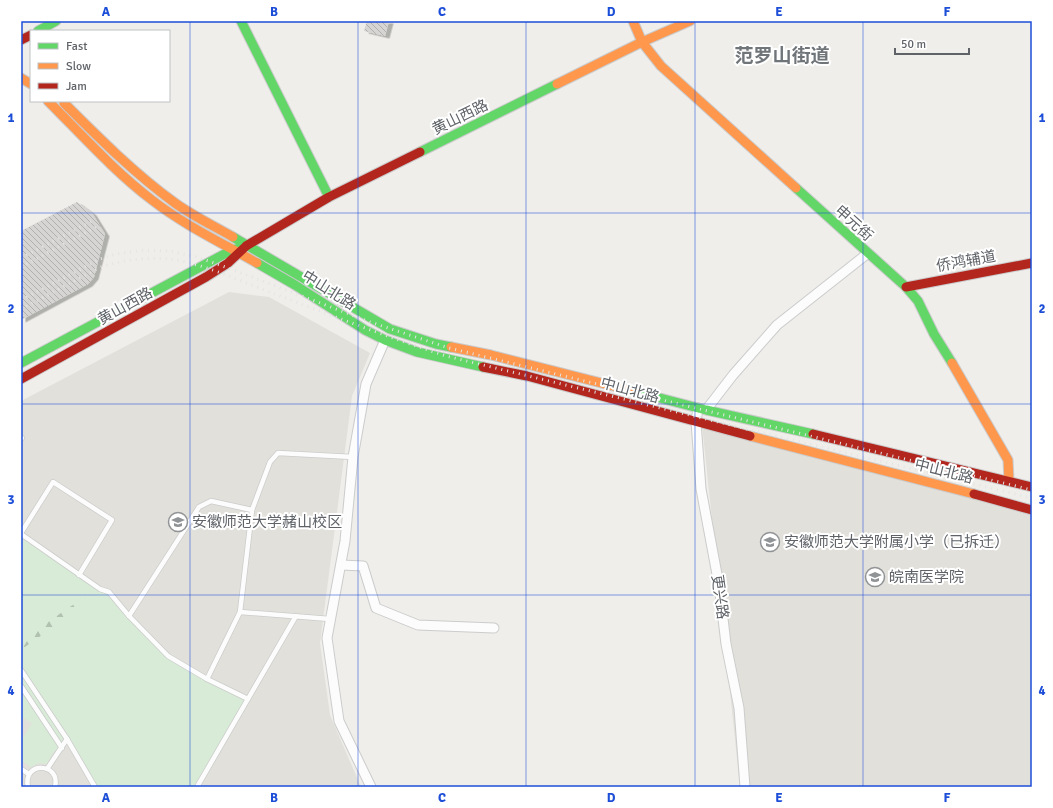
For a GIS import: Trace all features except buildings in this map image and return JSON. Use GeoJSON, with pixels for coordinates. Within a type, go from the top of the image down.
{"type":"FeatureCollection","features":[{"type":"Feature","properties":{"kind":"main road"},"geometry":{"type":"LineString","coordinates":[[242,21],[330,197]]}},
{"type":"Feature","properties":{"kind":"main road","name":"申元街"},"geometry":{"type":"LineString","coordinates":[[633,21],[642,42],[661,66],[867,254],[906,287],[918,301],[934,334],[957,370],[976,406],[1008,460],[1009,480]]}},
{"type":"Feature","properties":{"kind":"main road","name":"黄山西路"},"geometry":{"type":"LineString","coordinates":[[21,363],[236,252],[330,197],[642,42],[690,21]]}},
{"type":"Feature","properties":{"kind":"main road"},"geometry":{"type":"LineString","coordinates":[[40,30],[51,25]]}},
{"type":"Feature","properties":{"kind":"main road"},"geometry":{"type":"LineString","coordinates":[[21,40],[30,36]]}},
{"type":"Feature","properties":{"kind":"main road"},"geometry":{"type":"LineString","coordinates":[[21,78],[30,83]]}},
{"type":"Feature","properties":{"kind":"main road","name":"中山北路"},"geometry":{"type":"LineString","coordinates":[[49,102],[113,166],[147,197],[178,218],[295,285],[365,330],[385,340],[417,352],[527,376],[1032,510]]}},
{"type":"Feature","properties":{"kind":"main road"},"geometry":{"type":"LineString","coordinates":[[63,102],[116,155],[146,182],[176,204],[390,329],[436,344],[491,355],[702,409],[863,445],[1009,480],[1032,487]]}},
{"type":"Feature","properties":{"kind":"main road","name":"黄山西路"},"geometry":{"type":"LineString","coordinates":[[21,379],[206,277],[228,263],[236,252]]}},
{"type":"Feature","properties":{"kind":"main road","name":"侨鸿辅道"},"geometry":{"type":"LineString","coordinates":[[906,287],[1032,263]]}},
{"type":"Feature","properties":{"kind":"street"},"geometry":{"type":"LineString","coordinates":[[702,409],[777,325],[867,254]]}},
{"type":"Feature","properties":{"kind":"street"},"geometry":{"type":"LineString","coordinates":[[371,787],[339,721],[327,638],[345,541],[353,457],[366,384],[385,340]]}},
{"type":"Feature","properties":{"kind":"street","name":"更兴路"},"geometry":{"type":"LineString","coordinates":[[702,409],[696,422],[701,489],[720,585],[726,644],[739,708],[745,787]]}},
{"type":"Feature","properties":{"kind":"street"},"geometry":{"type":"LineString","coordinates":[[341,565],[363,566],[376,608],[418,626],[494,628]]}},
{"type":"Feature","properties":{"kind":"lane"},"geometry":{"type":"LineString","coordinates":[[208,679],[240,612],[252,510],[270,462],[278,453],[308,456],[353,457]]}},
{"type":"Feature","properties":{"kind":"lane"},"geometry":{"type":"LineString","coordinates":[[79,575],[112,520],[53,482],[21,534],[79,575],[109,592],[129,616],[168,656],[208,679],[248,698]]}},
{"type":"Feature","properties":{"kind":"lane"},"geometry":{"type":"LineString","coordinates":[[129,616],[199,507],[210,501],[252,510]]}},
{"type":"Feature","properties":{"kind":"lane"},"geometry":{"type":"LineString","coordinates":[[240,612],[330,619]]}},
{"type":"Feature","properties":{"kind":"lane"},"geometry":{"type":"LineString","coordinates":[[197,787],[296,616]]}},
{"type":"Feature","properties":{"kind":"lane"},"geometry":{"type":"LineString","coordinates":[[21,670],[68,739],[95,787]]}},
{"type":"Feature","properties":{"kind":"lane"},"geometry":{"type":"LineString","coordinates":[[21,686],[62,748]]}},
{"type":"Feature","properties":{"kind":"lane"},"geometry":{"type":"LineString","coordinates":[[47,769],[68,739]]}},
{"type":"Feature","properties":{"kind":"lane"},"geometry":{"type":"LineString","coordinates":[[21,768],[29,774]]}},
{"type":"Feature","properties":{"kind":"lane"},"geometry":{"type":"LineString","coordinates":[[28,787],[27,778],[29,774],[37,768],[47,769],[54,775],[56,780],[55,787]]}},
{"type":"Feature","properties":{"kind":"shaded area","name":"安徽师范大学赭山校区"},"geometry":{"type":"Polygon","coordinates":[[[229,292],[269,297],[370,353],[352,396],[320,643],[330,715],[361,787],[21,787],[21,401],[229,292]]]}},
{"type":"Feature","properties":{"kind":"shaded area","name":"皖南医学院"},"geometry":{"type":"Polygon","coordinates":[[[702,424],[1032,511],[1032,787],[740,787],[702,424]]]}},
{"type":"Feature","properties":{"kind":"green space"},"geometry":{"type":"Polygon","coordinates":[[[21,537],[100,589],[109,592],[168,656],[248,699],[197,787],[95,787],[67,740],[53,753],[47,764],[39,763],[31,767],[21,760],[21,741],[32,723],[21,717],[21,537]]]}},
{"type":"Feature","properties":{"kind":"green space"},"geometry":{"type":"Polygon","coordinates":[[[95,590],[99,595],[22,649],[21,640],[95,590]]]}},
{"type":"Feature","properties":{"kind":"railway"},"geometry":{"type":"LineString","coordinates":[[21,258],[92,221]]}},
{"type":"Feature","properties":{"kind":"railway"},"geometry":{"type":"LineString","coordinates":[[21,267],[96,227]]}},
{"type":"Feature","properties":{"kind":"railway"},"geometry":{"type":"LineString","coordinates":[[21,300],[100,259],[116,254],[144,250],[170,251],[197,257],[370,322],[449,348],[1032,490]]}},
{"type":"Feature","properties":{"kind":"railway"},"geometry":{"type":"LineString","coordinates":[[21,309],[103,266],[119,262],[144,259],[160,258],[182,261],[195,264],[360,326],[446,356],[1032,498]]}},
{"type":"Feature","properties":{"kind":"traffic: fast"},"geometry":{"type":"LineString","coordinates":[[40,30],[56,21]]}},
{"type":"Feature","properties":{"kind":"traffic: fast"},"geometry":{"type":"LineString","coordinates":[[241,21],[329,197]]}},
{"type":"Feature","properties":{"kind":"traffic: fast"},"geometry":{"type":"LineString","coordinates":[[420,152],[557,84]]}},
{"type":"Feature","properties":{"kind":"traffic: fast"},"geometry":{"type":"LineString","coordinates":[[796,188],[906,287],[918,301],[934,334],[952,363]]}},
{"type":"Feature","properties":{"kind":"traffic: fast"},"geometry":{"type":"LineString","coordinates":[[233,237],[390,329],[436,344],[451,347]]}},
{"type":"Feature","properties":{"kind":"traffic: fast"},"geometry":{"type":"LineString","coordinates":[[21,363],[232,250],[239,248]]}},
{"type":"Feature","properties":{"kind":"traffic: fast"},"geometry":{"type":"LineString","coordinates":[[257,263],[295,285],[365,330],[385,340],[417,352],[483,367]]}},
{"type":"Feature","properties":{"kind":"traffic: fast"},"geometry":{"type":"LineString","coordinates":[[633,391],[706,410],[813,434]]}},
{"type":"Feature","properties":{"kind":"traffic: slow"},"geometry":{"type":"LineString","coordinates":[[633,21],[642,42],[661,66],[796,188]]}},
{"type":"Feature","properties":{"kind":"traffic: slow"},"geometry":{"type":"LineString","coordinates":[[557,84],[642,42],[690,21]]}},
{"type":"Feature","properties":{"kind":"traffic: slow"},"geometry":{"type":"LineString","coordinates":[[21,78],[30,83]]}},
{"type":"Feature","properties":{"kind":"traffic: slow"},"geometry":{"type":"LineString","coordinates":[[49,102],[111,165],[152,200],[190,226],[257,263]]}},
{"type":"Feature","properties":{"kind":"traffic: slow"},"geometry":{"type":"LineString","coordinates":[[64,103],[118,155],[160,192],[189,212],[233,237]]}},
{"type":"Feature","properties":{"kind":"traffic: slow"},"geometry":{"type":"LineString","coordinates":[[451,347],[491,355],[633,391]]}},
{"type":"Feature","properties":{"kind":"traffic: slow"},"geometry":{"type":"LineString","coordinates":[[952,363],[1008,460],[1009,480]]}},
{"type":"Feature","properties":{"kind":"traffic: slow"},"geometry":{"type":"LineString","coordinates":[[750,436],[974,494]]}},
{"type":"Feature","properties":{"kind":"traffic: jam"},"geometry":{"type":"LineString","coordinates":[[21,40],[30,36]]}},
{"type":"Feature","properties":{"kind":"traffic: jam"},"geometry":{"type":"LineString","coordinates":[[246,246],[329,197],[420,152]]}},
{"type":"Feature","properties":{"kind":"traffic: jam"},"geometry":{"type":"LineString","coordinates":[[21,379],[206,277],[228,263],[244,248]]}},
{"type":"Feature","properties":{"kind":"traffic: jam"},"geometry":{"type":"LineString","coordinates":[[906,287],[1032,263]]}},
{"type":"Feature","properties":{"kind":"traffic: jam"},"geometry":{"type":"LineString","coordinates":[[483,367],[527,376],[750,436]]}},
{"type":"Feature","properties":{"kind":"traffic: jam"},"geometry":{"type":"LineString","coordinates":[[813,434],[1032,487]]}},
{"type":"Feature","properties":{"kind":"traffic: jam"},"geometry":{"type":"LineString","coordinates":[[974,494],[1032,510]]}},
{"type":"Feature","properties":{"kind":"place","name":"安徽师范大学赭山校区"},"geometry":{"type":"Point","coordinates":[178,522]}},
{"type":"Feature","properties":{"kind":"place","name":"安徽师范大学附属小学（已拆迁）"},"geometry":{"type":"Point","coordinates":[770,542]}},
{"type":"Feature","properties":{"kind":"place","name":"皖南医学院"},"geometry":{"type":"Point","coordinates":[875,577]}},
{"type":"Feature","properties":{"kind":"district","name":"范罗山街道"},"geometry":{"type":"Point","coordinates":[782,56]}}]}
